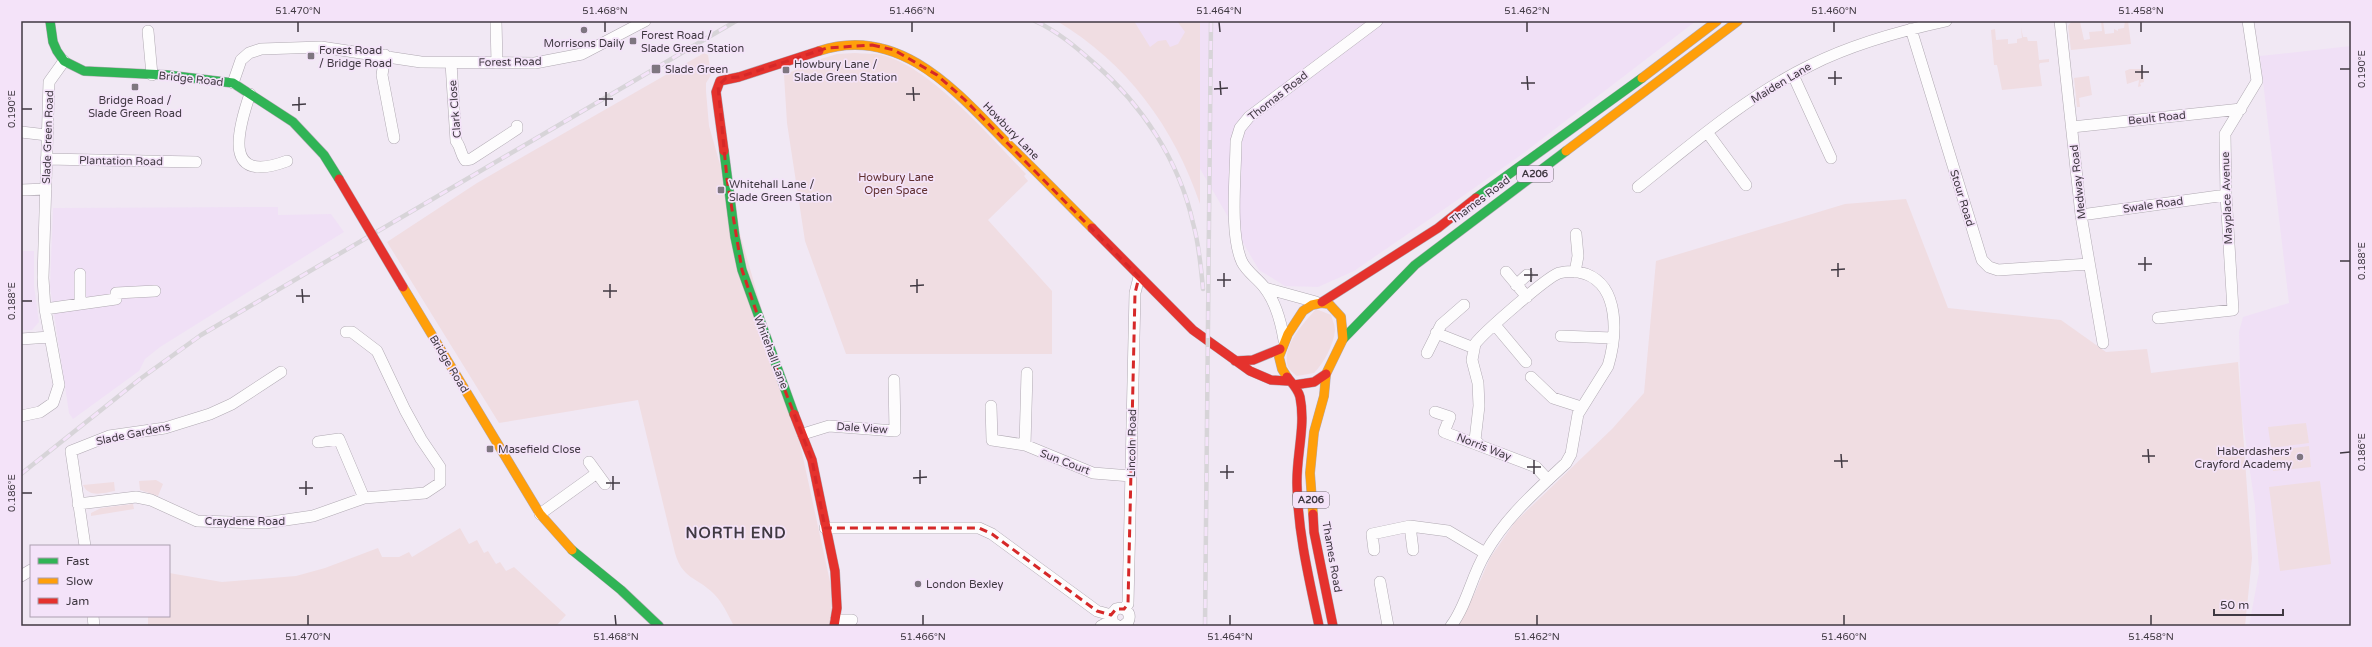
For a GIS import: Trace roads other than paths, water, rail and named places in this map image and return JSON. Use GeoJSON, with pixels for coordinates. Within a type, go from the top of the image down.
{"type":"FeatureCollection","features":[{"type":"Feature","properties":{"kind":"street"},"geometry":{"type":"LineString","coordinates":[[50,21],[53,42],[64,61]]}},
{"type":"Feature","properties":{"kind":"street"},"geometry":{"type":"LineString","coordinates":[[496,21],[497,63]]}},
{"type":"Feature","properties":{"kind":"street","name":"Forest Road"},"geometry":{"type":"LineString","coordinates":[[233,83],[241,60],[249,53],[261,49],[321,47],[385,55],[421,62],[451,64],[535,63],[582,54],[629,26],[645,21]]}},
{"type":"Feature","properties":{"kind":"street","name":"Thomas Road"},"geometry":{"type":"LineString","coordinates":[[1282,345],[1280,319],[1265,288],[1247,270],[1236,242],[1236,141],[1240,128],[1248,117],[1378,21]]}},
{"type":"Feature","properties":{"kind":"street","name":"Thames Road"},"geometry":{"type":"LineString","coordinates":[[1282,345],[1304,309],[1319,302],[1438,228],[1514,169],[1610,102],[1717,21]]}},
{"type":"Feature","properties":{"kind":"street","name":"Thames Road"},"geometry":{"type":"LineString","coordinates":[[1333,626],[1314,532],[1310,473],[1314,432],[1324,396],[1326,374],[1343,339],[1356,328],[1373,305],[1415,265],[1738,21]]}},
{"type":"Feature","properties":{"kind":"street","name":"Maiden Lane"},"geometry":{"type":"LineString","coordinates":[[1638,187],[1739,108],[1793,75],[1845,49],[1910,29],[1946,21]]}},
{"type":"Feature","properties":{"kind":"street","name":"Medway Road"},"geometry":{"type":"LineString","coordinates":[[2060,21],[2081,215],[2103,343]]}},
{"type":"Feature","properties":{"kind":"street","name":"Mayplace Avenue"},"geometry":{"type":"LineString","coordinates":[[2158,318],[2233,310],[2226,195],[2225,134],[2257,81],[2248,21]]}},
{"type":"Feature","properties":{"kind":"street","name":"Stour Road"},"geometry":{"type":"LineString","coordinates":[[1910,29],[1982,260],[1989,267],[1998,270],[2089,264]]}},
{"type":"Feature","properties":{"kind":"street","name":"Bridge Road"},"geometry":{"type":"LineString","coordinates":[[148,31],[152,74]]}},
{"type":"Feature","properties":{"kind":"street","name":"Howbury Lane"},"geometry":{"type":"LineString","coordinates":[[720,81],[726,78],[739,77],[827,48],[844,45],[872,45],[899,53],[937,75],[964,99],[1193,330],[1250,372],[1271,380],[1291,383]]}},
{"type":"Feature","properties":{"kind":"street"},"geometry":{"type":"LineString","coordinates":[[385,55],[382,75],[394,138]]}},
{"type":"Feature","properties":{"kind":"street","name":"Bridge Road"},"geometry":{"type":"LineString","coordinates":[[64,61],[87,72],[152,74],[233,83],[271,106],[293,122],[324,155],[540,514],[573,551],[621,590],[659,626]]}},
{"type":"Feature","properties":{"kind":"street","name":"Slade Green Road"},"geometry":{"type":"LineString","coordinates":[[21,416],[40,412],[53,403],[59,384],[45,309],[43,278],[49,80],[64,61]]}},
{"type":"Feature","properties":{"kind":"street","name":"Clark Close"},"geometry":{"type":"LineString","coordinates":[[451,64],[456,141],[460,146],[465,160],[471,159],[518,129],[517,126]]}},
{"type":"Feature","properties":{"kind":"street"},"geometry":{"type":"LineString","coordinates":[[1793,75],[1831,158]]}},
{"type":"Feature","properties":{"kind":"street","name":"Whitehall Lane"},"geometry":{"type":"LineString","coordinates":[[720,81],[716,92],[735,237],[742,270],[772,358],[812,460],[834,571],[837,608],[835,623],[852,620]]}},
{"type":"Feature","properties":{"kind":"street"},"geometry":{"type":"LineString","coordinates":[[250,94],[239,124],[237,145],[240,156],[252,166],[272,166],[287,161]]}},
{"type":"Feature","properties":{"kind":"street","name":"Beult Road"},"geometry":{"type":"LineString","coordinates":[[2072,127],[2241,109]]}},
{"type":"Feature","properties":{"kind":"street"},"geometry":{"type":"LineString","coordinates":[[21,132],[47,135]]}},
{"type":"Feature","properties":{"kind":"street"},"geometry":{"type":"LineString","coordinates":[[1707,132],[1746,185]]}},
{"type":"Feature","properties":{"kind":"street","name":"Plantation Road"},"geometry":{"type":"LineString","coordinates":[[46,159],[196,162]]}},
{"type":"Feature","properties":{"kind":"street","name":"Slade Green Road"},"geometry":{"type":"LineString","coordinates":[[21,190],[46,190]]}},
{"type":"Feature","properties":{"kind":"street","name":"Swale Road"},"geometry":{"type":"LineString","coordinates":[[2081,215],[2226,195]]}},
{"type":"Feature","properties":{"kind":"street"},"geometry":{"type":"LineString","coordinates":[[1575,272],[1578,256],[1576,234]]}},
{"type":"Feature","properties":{"kind":"street"},"geometry":{"type":"LineString","coordinates":[[1506,272],[1527,298]]}},
{"type":"Feature","properties":{"kind":"street"},"geometry":{"type":"LineString","coordinates":[[1451,626],[1459,616],[1485,553],[1508,521],[1566,463],[1571,454],[1576,422],[1581,407],[1600,382],[1608,366],[1612,338],[1613,308],[1606,291],[1593,278],[1575,272],[1553,275],[1478,340],[1474,348],[1472,360],[1479,392],[1476,440],[1480,445]]}},
{"type":"Feature","properties":{"kind":"street"},"geometry":{"type":"LineString","coordinates":[[80,274],[80,304]]}},
{"type":"Feature","properties":{"kind":"street"},"geometry":{"type":"LineString","coordinates":[[1516,285],[1527,275]]}},
{"type":"Feature","properties":{"kind":"street","name":"Lincoln Road"},"geometry":{"type":"LineString","coordinates":[[1123,626],[1130,619],[1129,613],[1124,609],[1128,604],[1135,293],[1140,277]]}},
{"type":"Feature","properties":{"kind":"street","name":"Thomas Road"},"geometry":{"type":"LineString","coordinates":[[1265,288],[1319,302]]}},
{"type":"Feature","properties":{"kind":"street"},"geometry":{"type":"LineString","coordinates":[[45,309],[116,299],[116,293],[155,291]]}},
{"type":"Feature","properties":{"kind":"street"},"geometry":{"type":"LineString","coordinates":[[1319,302],[1333,307],[1341,318],[1343,339]]}},
{"type":"Feature","properties":{"kind":"street"},"geometry":{"type":"LineString","coordinates":[[1427,353],[1441,325],[1464,305]]}},
{"type":"Feature","properties":{"kind":"street"},"geometry":{"type":"LineString","coordinates":[[1495,325],[1526,362]]}},
{"type":"Feature","properties":{"kind":"street","name":"Craydene Road"},"geometry":{"type":"LineString","coordinates":[[78,504],[136,497],[151,500],[197,521],[212,523],[265,523],[313,516],[364,498],[425,493],[440,483],[440,467],[421,439],[405,410],[377,351],[352,332],[346,332]]}},
{"type":"Feature","properties":{"kind":"street"},"geometry":{"type":"LineString","coordinates":[[1436,333],[1474,348]]}},
{"type":"Feature","properties":{"kind":"street"},"geometry":{"type":"LineString","coordinates":[[1561,336],[1612,338]]}},
{"type":"Feature","properties":{"kind":"street"},"geometry":{"type":"LineString","coordinates":[[21,339],[50,337]]}},
{"type":"Feature","properties":{"kind":"street"},"geometry":{"type":"LineString","coordinates":[[1235,361],[1256,360],[1282,345]]}},
{"type":"Feature","properties":{"kind":"street"},"geometry":{"type":"LineString","coordinates":[[1282,345],[1280,366],[1291,383],[1314,382],[1326,374]]}},
{"type":"Feature","properties":{"kind":"street","name":"Slade Gardens"},"geometry":{"type":"LineString","coordinates":[[78,504],[71,451],[109,436],[164,428],[210,414],[237,401],[281,372]]}},
{"type":"Feature","properties":{"kind":"street"},"geometry":{"type":"LineString","coordinates":[[1025,446],[1027,373]]}},
{"type":"Feature","properties":{"kind":"street"},"geometry":{"type":"LineString","coordinates":[[1531,377],[1553,398],[1581,407]]}},
{"type":"Feature","properties":{"kind":"street","name":"Dale View"},"geometry":{"type":"LineString","coordinates":[[803,434],[829,426],[895,431],[894,380]]}},
{"type":"Feature","properties":{"kind":"street","name":"A206"},"geometry":{"type":"LineString","coordinates":[[1291,383],[1299,394],[1301,410],[1296,482],[1300,528],[1319,626]]}},
{"type":"Feature","properties":{"kind":"street","name":"Sun Court"},"geometry":{"type":"LineString","coordinates":[[991,406],[992,440],[1025,446],[1093,473],[1131,476]]}},
{"type":"Feature","properties":{"kind":"street","name":"Norris Way"},"geometry":{"type":"LineString","coordinates":[[1435,412],[1450,417],[1444,432],[1536,467],[1548,480]]}},
{"type":"Feature","properties":{"kind":"street"},"geometry":{"type":"LineString","coordinates":[[318,442],[339,439],[364,498]]}},
{"type":"Feature","properties":{"kind":"street"},"geometry":{"type":"LineString","coordinates":[[589,462],[605,484]]}},
{"type":"Feature","properties":{"kind":"street"},"geometry":{"type":"LineString","coordinates":[[540,514],[597,473]]}},
{"type":"Feature","properties":{"kind":"street"},"geometry":{"type":"LineString","coordinates":[[78,504],[85,545]]}},
{"type":"Feature","properties":{"kind":"street"},"geometry":{"type":"LineString","coordinates":[[1374,550],[1372,534],[1410,526],[1448,531],[1485,553]]}},
{"type":"Feature","properties":{"kind":"street"},"geometry":{"type":"LineString","coordinates":[[1410,526],[1413,550]]}},
{"type":"Feature","properties":{"kind":"street"},"geometry":{"type":"LineString","coordinates":[[825,528],[979,528],[992,534],[1097,611],[1113,621]]}},
{"type":"Feature","properties":{"kind":"street"},"geometry":{"type":"LineString","coordinates":[[21,576],[30,571]]}},
{"type":"Feature","properties":{"kind":"street"},"geometry":{"type":"LineString","coordinates":[[1380,582],[1388,626]]}},
{"type":"Feature","properties":{"kind":"street"},"geometry":{"type":"LineString","coordinates":[[1113,621],[1116,609],[1124,609]]}},
{"type":"Feature","properties":{"kind":"street"},"geometry":{"type":"LineString","coordinates":[[1101,626],[1113,621]]}},
{"type":"Feature","properties":{"kind":"railway"},"geometry":{"type":"LineString","coordinates":[[21,474],[140,379],[201,335],[736,21]]}},
{"type":"Feature","properties":{"kind":"railway"},"geometry":{"type":"LineString","coordinates":[[1035,21],[1066,40],[1111,79],[1143,115],[1156,135],[1168,156],[1187,200],[1197,239],[1203,289]]}},
{"type":"Feature","properties":{"kind":"railway"},"geometry":{"type":"LineString","coordinates":[[1205,626],[1211,21]]}},
{"type":"Feature","properties":{"kind":"place","name":"Morrisons Daily"},"geometry":{"type":"Point","coordinates":[584,30]}},
{"type":"Feature","properties":{"kind":"place","name":"Forest Road / Slade Green Station"},"geometry":{"type":"Point","coordinates":[633,41]}},
{"type":"Feature","properties":{"kind":"place","name":"Forest Road / Bridge Road"},"geometry":{"type":"Point","coordinates":[311,56]}},
{"type":"Feature","properties":{"kind":"place","name":"Slade Green"},"geometry":{"type":"Point","coordinates":[656,69]}},
{"type":"Feature","properties":{"kind":"place","name":"Howbury Lane / Slade Green Station"},"geometry":{"type":"Point","coordinates":[786,70]}},
{"type":"Feature","properties":{"kind":"place","name":"Bridge Road / Slade Green Road"},"geometry":{"type":"Point","coordinates":[135,87]}},
{"type":"Feature","properties":{"kind":"place","name":"Whitehall Lane / Slade Green Station"},"geometry":{"type":"Point","coordinates":[721,190]}},
{"type":"Feature","properties":{"kind":"place","name":"Masefield Close"},"geometry":{"type":"Point","coordinates":[490,449]}},
{"type":"Feature","properties":{"kind":"place","name":"Haberdashers' Crayford Academy"},"geometry":{"type":"Point","coordinates":[2300,457]}},
{"type":"Feature","properties":{"kind":"place","name":"London Bexley"},"geometry":{"type":"Point","coordinates":[918,584]}},
{"type":"Feature","properties":{"kind":"district","name":"NORTH END"},"geometry":{"type":"Point","coordinates":[736,533]}},
{"type":"Feature","properties":{"kind":"park label","name":"Howbury Lane Open Space"},"geometry":{"type":"Point","coordinates":[896,183]}}]}
